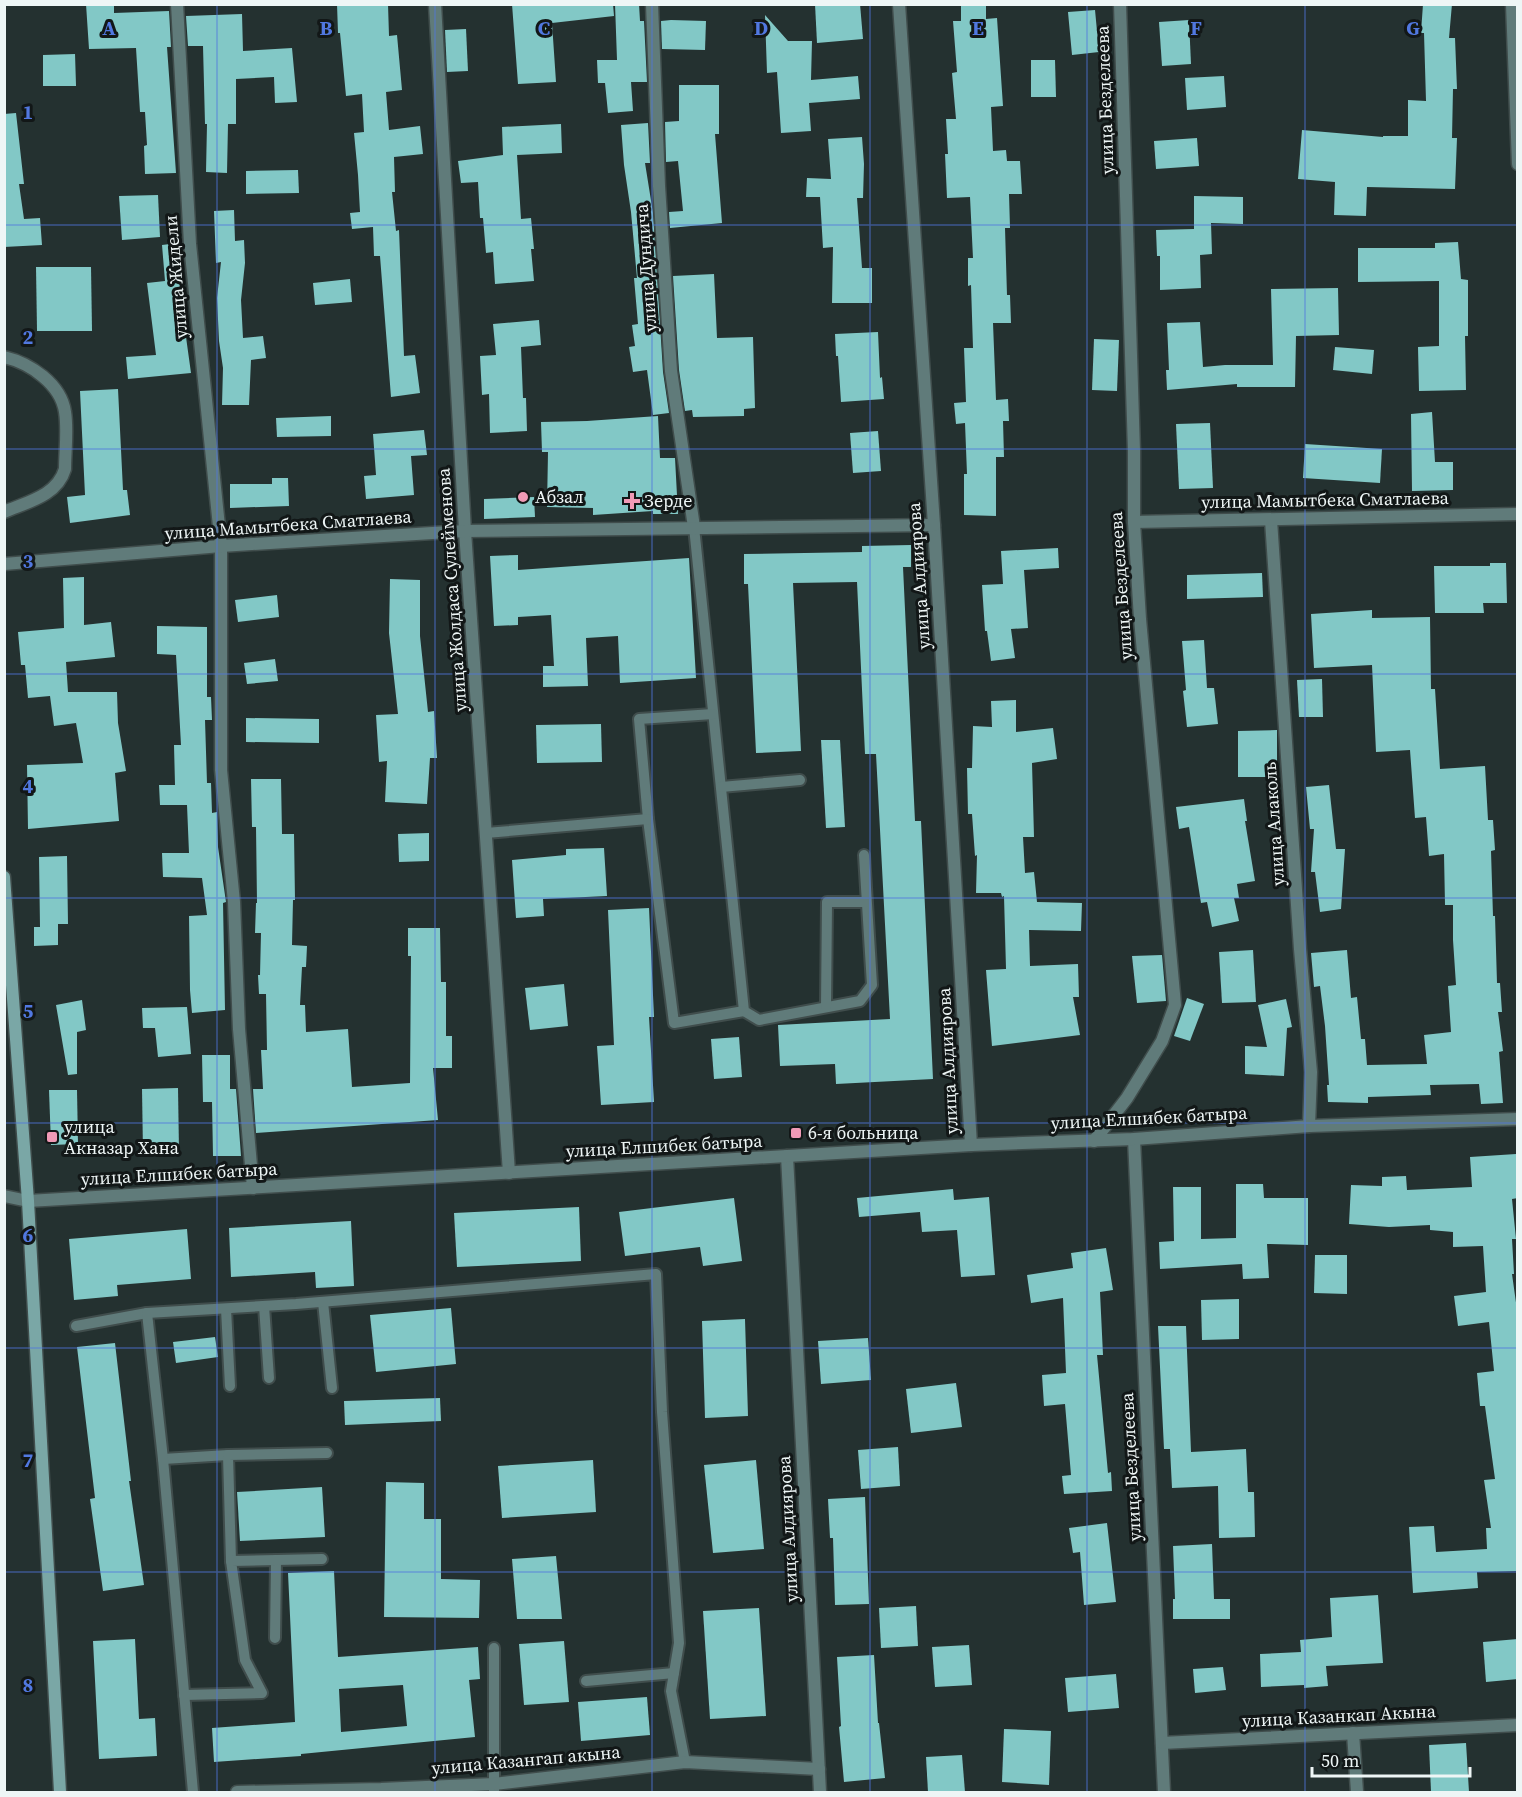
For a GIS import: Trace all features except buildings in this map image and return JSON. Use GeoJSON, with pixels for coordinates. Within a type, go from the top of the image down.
{"type":"FeatureCollection","features":[{"type":"Feature","properties":{"kind":"main road"},"geometry":{"type":"LineString","coordinates":[[4,877],[28,1201],[60,1792]]}},
{"type":"Feature","properties":{"kind":"street","name":"улица Жидели"},"geometry":{"type":"LineString","coordinates":[[177,4],[190,244],[221,546],[221,770],[234,902],[239,1029],[253,1188]]}},
{"type":"Feature","properties":{"kind":"street","name":"улица Жолдаса Сулейменова"},"geometry":{"type":"LineString","coordinates":[[435,4],[465,531],[510,1173]]}},
{"type":"Feature","properties":{"kind":"street","name":"улица Дундича"},"geometry":{"type":"LineString","coordinates":[[652,4],[659,186],[671,371],[694,527]]}},
{"type":"Feature","properties":{"kind":"street","name":"улица Алдиярова"},"geometry":{"type":"LineString","coordinates":[[899,4],[934,525],[971,1145]]}},
{"type":"Feature","properties":{"kind":"street","name":"улица Безделеева"},"geometry":{"type":"LineString","coordinates":[[1094,1141],[1127,1098],[1162,1041],[1175,1005],[1140,619],[1134,522],[1134,451],[1120,4]]}},
{"type":"Feature","properties":{"kind":"street"},"geometry":{"type":"LineString","coordinates":[[1512,4],[1518,164]]}},
{"type":"Feature","properties":{"kind":"street"},"geometry":{"type":"LineString","coordinates":[[4,357],[29,367],[52,385],[62,401],[65,412],[65,469],[57,485],[47,494],[4,512]]}},
{"type":"Feature","properties":{"kind":"street","name":"улица Мамытбека Сматлаева"},"geometry":{"type":"LineString","coordinates":[[1134,522],[1518,514]]}},
{"type":"Feature","properties":{"kind":"street","name":"улица Алаколь"},"geometry":{"type":"LineString","coordinates":[[1271,520],[1300,949],[1311,1072],[1309,1126]]}},
{"type":"Feature","properties":{"kind":"street","name":"улица Мамытбека Сматлаева"},"geometry":{"type":"LineString","coordinates":[[4,564],[221,546],[465,531],[934,525]]}},
{"type":"Feature","properties":{"kind":"street","name":"улица Елшибек батыра"},"geometry":{"type":"LineString","coordinates":[[4,1196],[28,1201],[971,1145],[1134,1139],[1309,1126],[1518,1119]]}},
{"type":"Feature","properties":{"kind":"street","name":"улица Безделеева"},"geometry":{"type":"LineString","coordinates":[[1134,1139],[1164,1792]]}},
{"type":"Feature","properties":{"kind":"street","name":"улица Алдиярова"},"geometry":{"type":"LineString","coordinates":[[787,1156],[820,1792]]}},
{"type":"Feature","properties":{"kind":"street","name":"улица Казанкап Акына"},"geometry":{"type":"LineString","coordinates":[[1162,1743],[1518,1725]]}},
{"type":"Feature","properties":{"kind":"street"},"geometry":{"type":"LineString","coordinates":[[1353,1733],[1357,1792]]}},
{"type":"Feature","properties":{"kind":"street","name":"улица Казангап акына"},"geometry":{"type":"LineString","coordinates":[[238,1792],[494,1788],[685,1762],[819,1769]]}},
{"type":"Feature","properties":{"kind":"lane"},"geometry":{"type":"LineString","coordinates":[[694,527],[744,1011]]}},
{"type":"Feature","properties":{"kind":"lane"},"geometry":{"type":"LineString","coordinates":[[713,714],[639,719],[648,819],[674,1023],[744,1011],[759,1020],[860,1001],[872,985],[864,855]]}},
{"type":"Feature","properties":{"kind":"lane"},"geometry":{"type":"LineString","coordinates":[[721,787],[800,780]]}},
{"type":"Feature","properties":{"kind":"lane"},"geometry":{"type":"LineString","coordinates":[[486,833],[648,819]]}},
{"type":"Feature","properties":{"kind":"lane"},"geometry":{"type":"LineString","coordinates":[[826,1007],[826,902],[866,902]]}},
{"type":"Feature","properties":{"kind":"lane"},"geometry":{"type":"LineString","coordinates":[[76,1326],[147,1313],[323,1302],[656,1274],[662,1412],[680,1643],[671,1691],[685,1762]]}},
{"type":"Feature","properties":{"kind":"lane"},"geometry":{"type":"LineString","coordinates":[[323,1302],[332,1388]]}},
{"type":"Feature","properties":{"kind":"lane"},"geometry":{"type":"LineString","coordinates":[[264,1306],[268,1378]]}},
{"type":"Feature","properties":{"kind":"lane"},"geometry":{"type":"LineString","coordinates":[[226,1309],[230,1386]]}},
{"type":"Feature","properties":{"kind":"lane"},"geometry":{"type":"LineString","coordinates":[[147,1313],[163,1459],[193,1792]]}},
{"type":"Feature","properties":{"kind":"lane"},"geometry":{"type":"LineString","coordinates":[[163,1459],[327,1453]]}},
{"type":"Feature","properties":{"kind":"lane"},"geometry":{"type":"LineString","coordinates":[[184,1695],[262,1693],[245,1660],[231,1561],[228,1455]]}},
{"type":"Feature","properties":{"kind":"lane"},"geometry":{"type":"LineString","coordinates":[[231,1561],[322,1559]]}},
{"type":"Feature","properties":{"kind":"lane"},"geometry":{"type":"LineString","coordinates":[[275,1638],[276,1560]]}},
{"type":"Feature","properties":{"kind":"lane"},"geometry":{"type":"LineString","coordinates":[[494,1648],[494,1788]]}},
{"type":"Feature","properties":{"kind":"lane"},"geometry":{"type":"LineString","coordinates":[[586,1681],[674,1673]]}},
{"type":"Feature","properties":{"kind":"place","name":"Абзал"},"geometry":{"type":"Point","coordinates":[523,497]}},
{"type":"Feature","properties":{"kind":"place","name":"Зерде"},"geometry":{"type":"Point","coordinates":[632,501]}},
{"type":"Feature","properties":{"kind":"place","name":"6-я больница"},"geometry":{"type":"Point","coordinates":[796,1133]}},
{"type":"Feature","properties":{"kind":"place","name":"улица Акназар Хана"},"geometry":{"type":"Point","coordinates":[52,1137]}}]}
